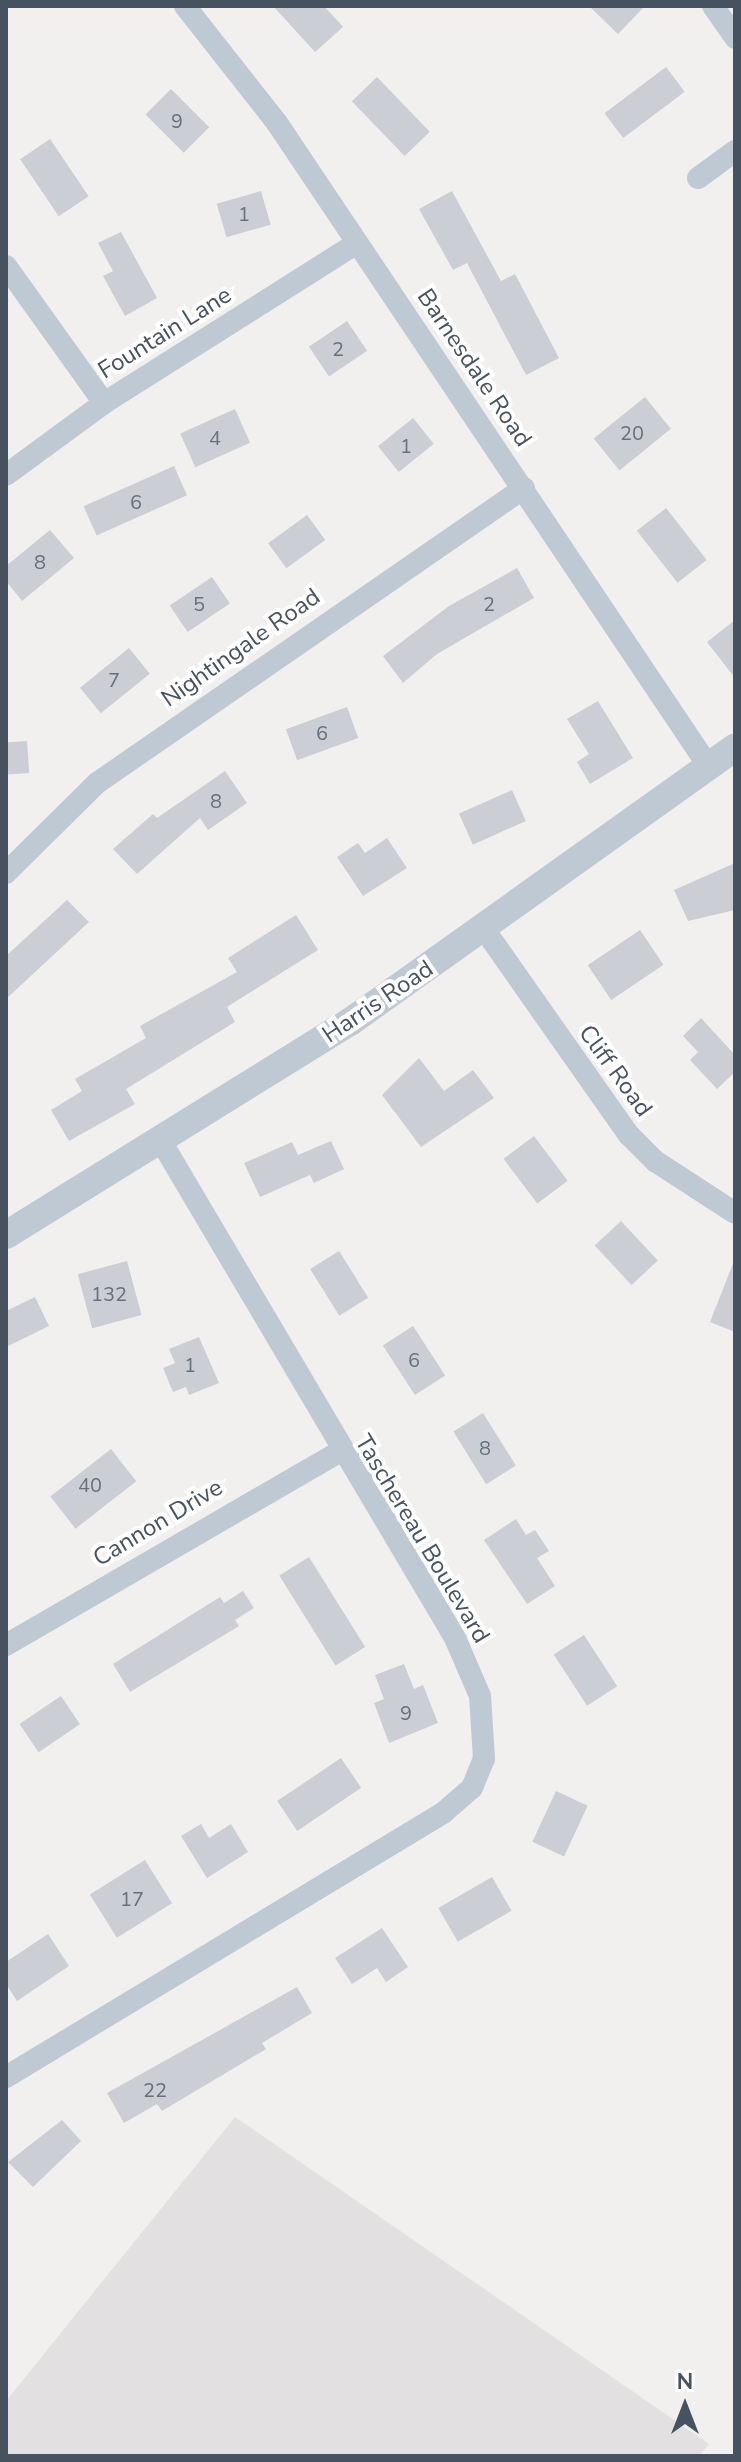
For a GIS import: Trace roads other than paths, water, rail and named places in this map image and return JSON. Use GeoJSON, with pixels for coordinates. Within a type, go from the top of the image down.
{"type":"FeatureCollection","features":[{"type":"Feature","properties":{"kind":"street","name":"Barnesdale Road"},"geometry":{"type":"LineString","coordinates":[[185,6],[234,62],[524,488],[709,767]]}},
{"type":"Feature","properties":{"kind":"street"},"geometry":{"type":"LineString","coordinates":[[713,6],[735,38]]}},
{"type":"Feature","properties":{"kind":"street"},"geometry":{"type":"LineString","coordinates":[[698,178],[735,151]]}},
{"type":"Feature","properties":{"kind":"street","name":"Fountain Lane"},"geometry":{"type":"LineString","coordinates":[[6,475],[104,403],[357,243]]}},
{"type":"Feature","properties":{"kind":"street"},"geometry":{"type":"LineString","coordinates":[[6,266],[104,403]]}},
{"type":"Feature","properties":{"kind":"street","name":"Nightingale Road"},"geometry":{"type":"LineString","coordinates":[[6,873],[97,783],[524,488]]}},
{"type":"Feature","properties":{"kind":"street","name":"Harris Road"},"geometry":{"type":"LineString","coordinates":[[6,1235],[162,1143],[484,929],[735,747]]}},
{"type":"Feature","properties":{"kind":"street","name":"Cliff Road"},"geometry":{"type":"LineString","coordinates":[[484,929],[629,1135],[655,1161],[735,1213]]}},
{"type":"Feature","properties":{"kind":"street","name":"Taschereau Boulevard"},"geometry":{"type":"LineString","coordinates":[[6,2077],[443,1813],[472,1788],[484,1759],[486,1727],[469,1666],[339,1452],[162,1143]]}},
{"type":"Feature","properties":{"kind":"street","name":"Cannon Drive"},"geometry":{"type":"LineString","coordinates":[[6,1645],[339,1452]]}}]}
